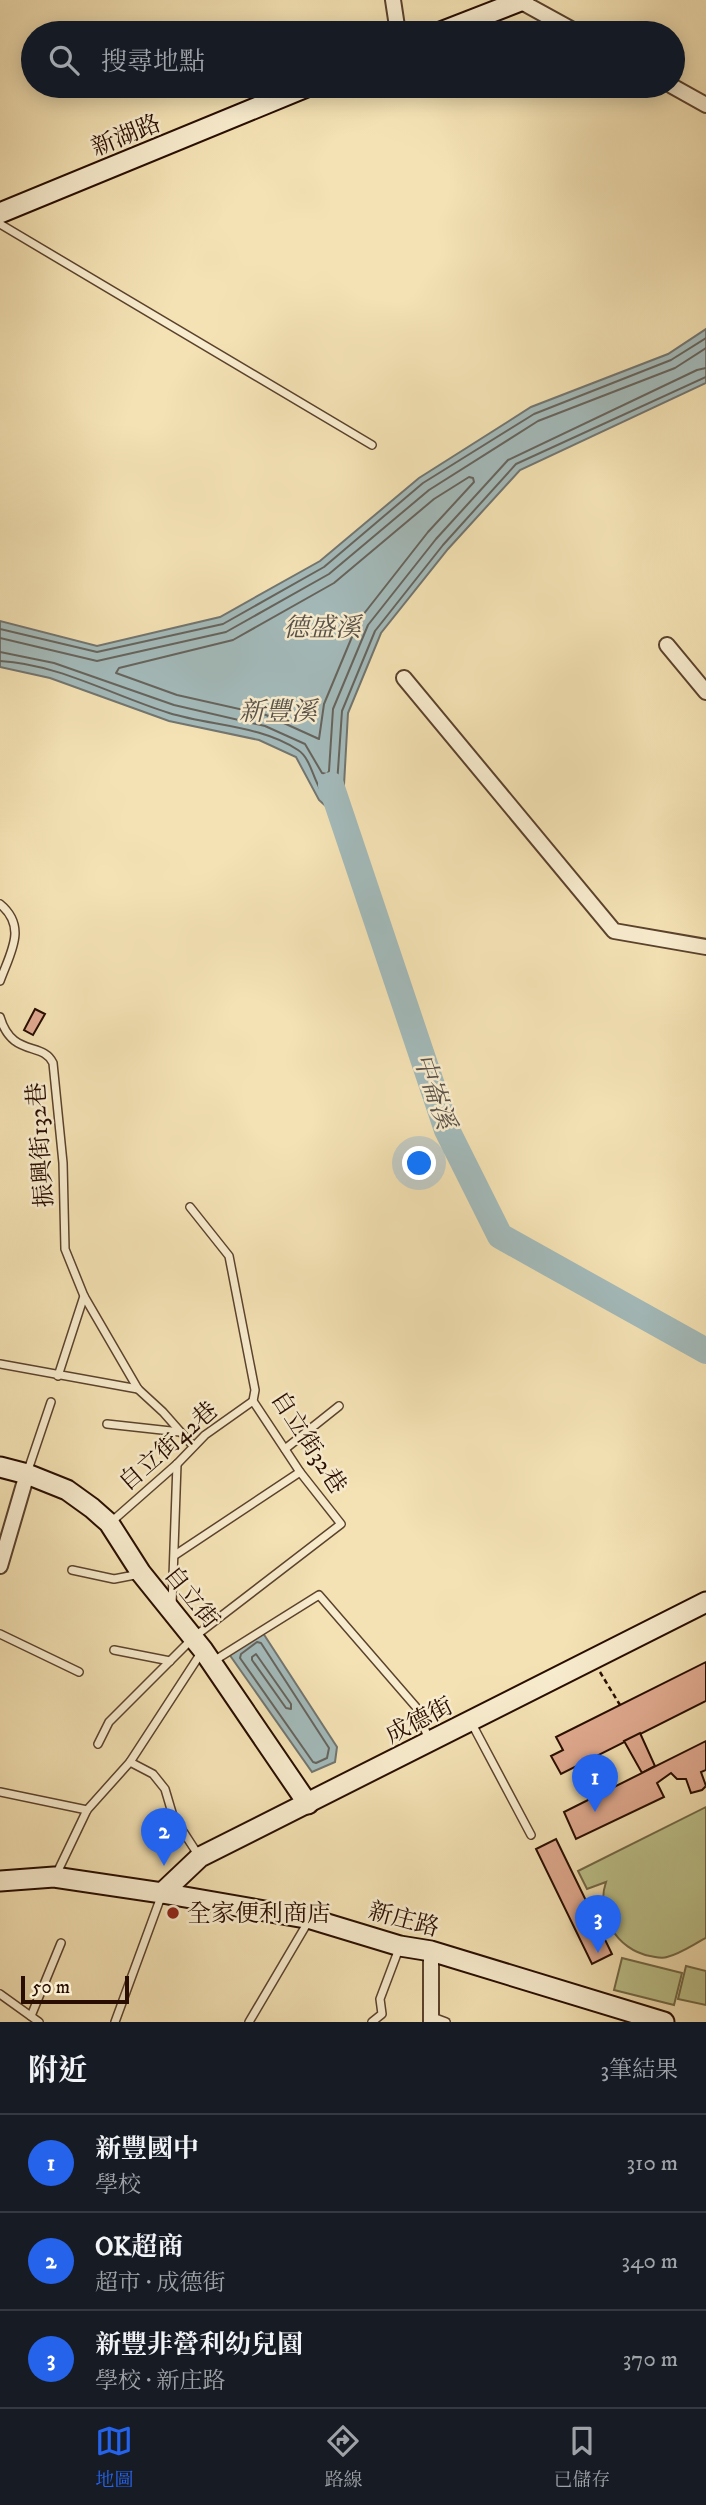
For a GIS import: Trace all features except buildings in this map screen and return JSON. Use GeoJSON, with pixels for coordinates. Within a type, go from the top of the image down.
{"type":"FeatureCollection","features":[{"type":"Feature","properties":{"kind":"street"},"geometry":{"type":"LineString","coordinates":[[393,0],[396,21]]}},
{"type":"Feature","properties":{"kind":"street"},"geometry":{"type":"LineString","coordinates":[[470,21],[522,1],[557,21]]}},
{"type":"Feature","properties":{"kind":"street"},"geometry":{"type":"LineString","coordinates":[[685,93],[706,104]]}},
{"type":"Feature","properties":{"kind":"street","name":"新湖路"},"geometry":{"type":"LineString","coordinates":[[0,213],[280,98]]}},
{"type":"Feature","properties":{"kind":"street"},"geometry":{"type":"LineString","coordinates":[[667,645],[706,692]]}},
{"type":"Feature","properties":{"kind":"street"},"geometry":{"type":"LineString","coordinates":[[404,678],[614,931],[706,947]]}},
{"type":"Feature","properties":{"kind":"street","name":"自立街"},"geometry":{"type":"LineString","coordinates":[[0,1467],[27,1474],[67,1490],[109,1523],[141,1573],[203,1650],[308,1804]]}},
{"type":"Feature","properties":{"kind":"street"},"geometry":{"type":"LineString","coordinates":[[0,1566],[27,1474]]}},
{"type":"Feature","properties":{"kind":"street","name":"成德街"},"geometry":{"type":"LineString","coordinates":[[162,1893],[200,1857],[706,1602]]}},
{"type":"Feature","properties":{"kind":"street","name":"新庄路"},"geometry":{"type":"LineString","coordinates":[[0,1881],[54,1877],[311,1919],[400,1945],[431,1951],[664,2022]]}},
{"type":"Feature","properties":{"kind":"street"},"geometry":{"type":"LineString","coordinates":[[430,2019],[431,1951]]}},
{"type":"Feature","properties":{"kind":"lane"},"geometry":{"type":"LineString","coordinates":[[0,224],[372,445]]}},
{"type":"Feature","properties":{"kind":"lane"},"geometry":{"type":"LineString","coordinates":[[0,904],[12,914],[16,929],[13,946],[0,981]]}},
{"type":"Feature","properties":{"kind":"lane","name":"振興街132巷"},"geometry":{"type":"LineString","coordinates":[[0,1017],[4,1030],[11,1038],[20,1045],[47,1054],[53,1063],[63,1163],[65,1249],[84,1296]]}},
{"type":"Feature","properties":{"kind":"lane","name":"自立街32巷"},"geometry":{"type":"LineString","coordinates":[[190,1207],[229,1256],[255,1390],[253,1401],[300,1472],[341,1524],[203,1650]]}},
{"type":"Feature","properties":{"kind":"lane"},"geometry":{"type":"LineString","coordinates":[[58,1376],[84,1296]]}},
{"type":"Feature","properties":{"kind":"lane"},"geometry":{"type":"LineString","coordinates":[[84,1296],[138,1389],[193,1446]]}},
{"type":"Feature","properties":{"kind":"lane"},"geometry":{"type":"LineString","coordinates":[[0,1364],[138,1389]]}},
{"type":"Feature","properties":{"kind":"lane","name":"自立街42巷"},"geometry":{"type":"LineString","coordinates":[[109,1523],[177,1464],[205,1435],[253,1401]]}},
{"type":"Feature","properties":{"kind":"lane"},"geometry":{"type":"LineString","coordinates":[[27,1474],[51,1402]]}},
{"type":"Feature","properties":{"kind":"lane"},"geometry":{"type":"LineString","coordinates":[[285,1450],[339,1406]]}},
{"type":"Feature","properties":{"kind":"lane"},"geometry":{"type":"LineString","coordinates":[[107,1424],[180,1432]]}},
{"type":"Feature","properties":{"kind":"lane"},"geometry":{"type":"LineString","coordinates":[[172,1613],[177,1464]]}},
{"type":"Feature","properties":{"kind":"lane"},"geometry":{"type":"LineString","coordinates":[[175,1555],[300,1472]]}},
{"type":"Feature","properties":{"kind":"lane"},"geometry":{"type":"LineString","coordinates":[[72,1570],[114,1580],[141,1573]]}},
{"type":"Feature","properties":{"kind":"lane"},"geometry":{"type":"LineString","coordinates":[[98,1744],[109,1722],[170,1661],[203,1650],[319,1595],[416,1707],[430,1742]]}},
{"type":"Feature","properties":{"kind":"lane"},"geometry":{"type":"LineString","coordinates":[[0,1634],[79,1672]]}},
{"type":"Feature","properties":{"kind":"lane"},"geometry":{"type":"LineString","coordinates":[[114,1650],[170,1661]]}},
{"type":"Feature","properties":{"kind":"lane"},"geometry":{"type":"LineString","coordinates":[[54,1877],[87,1810],[130,1762],[203,1650]]}},
{"type":"Feature","properties":{"kind":"lane"},"geometry":{"type":"LineString","coordinates":[[471,1722],[531,1835]]}},
{"type":"Feature","properties":{"kind":"lane"},"geometry":{"type":"LineString","coordinates":[[130,1762],[153,1774],[165,1789],[173,1816],[200,1857]]}},
{"type":"Feature","properties":{"kind":"lane"},"geometry":{"type":"LineString","coordinates":[[0,1793],[87,1810]]}},
{"type":"Feature","properties":{"kind":"lane"},"geometry":{"type":"LineString","coordinates":[[115,2022],[162,1893]]}},
{"type":"Feature","properties":{"kind":"lane"},"geometry":{"type":"LineString","coordinates":[[249,2022],[311,1919]]}},
{"type":"Feature","properties":{"kind":"lane"},"geometry":{"type":"LineString","coordinates":[[31,2017],[61,1943]]}},
{"type":"Feature","properties":{"kind":"lane"},"geometry":{"type":"LineString","coordinates":[[372,2022],[382,2014],[380,1999],[400,1945]]}},
{"type":"Feature","properties":{"kind":"lane"},"geometry":{"type":"LineString","coordinates":[[0,1994],[39,2022]]}},
{"type":"Feature","properties":{"kind":"lane"},"geometry":{"type":"LineString","coordinates":[[430,2019],[446,2022]]}},
{"type":"Feature","properties":{"kind":"path"},"geometry":{"type":"LineString","coordinates":[[593,1660],[620,1705]]}},
{"type":"Feature","properties":{"kind":"green space"},"geometry":{"type":"Polygon","coordinates":[[[706,1807],[706,1938],[665,1958],[638,1952],[619,1938],[606,1918],[603,1894],[606,1882],[587,1889],[578,1871],[706,1807]]]}},
{"type":"Feature","properties":{"kind":"green space"},"geometry":{"type":"Polygon","coordinates":[[[622,1958],[682,1973],[674,2005],[614,1990],[622,1958]]]}},
{"type":"Feature","properties":{"kind":"green space"},"geometry":{"type":"Polygon","coordinates":[[[686,1966],[706,1971],[706,2005],[678,1999],[686,1966]]]}},
{"type":"Feature","properties":{"kind":"water","name":"德盛溪"},"geometry":{"type":"Polygon","coordinates":[[[706,329],[706,383],[520,470],[448,549],[381,633],[348,713],[342,821],[319,800],[296,757],[259,740],[169,721],[50,678],[0,667],[0,621],[97,646],[220,617],[320,561],[419,478],[531,407],[668,354],[706,329]]]}},
{"type":"Feature","properties":{"kind":"water"},"geometry":{"type":"Polygon","coordinates":[[[261,1630],[337,1747],[335,1762],[312,1772],[229,1654],[261,1630]]]}},
{"type":"Feature","properties":{"kind":"waterway","name":"中崙溪"},"geometry":{"type":"LineString","coordinates":[[331,785],[447,1130],[500,1236],[706,1351]]}},
{"type":"Feature","properties":{"kind":"place","name":"新豐國中"},"geometry":{"type":"Point","coordinates":[595,1812]}},
{"type":"Feature","properties":{"kind":"place","name":"OK超商"},"geometry":{"type":"Point","coordinates":[164,1866]}},
{"type":"Feature","properties":{"kind":"place","name":"全家便利商店"},"geometry":{"type":"Point","coordinates":[173,1913]}},
{"type":"Feature","properties":{"kind":"place","name":"新豐非營利幼兒園"},"geometry":{"type":"Point","coordinates":[598,1953]}},
{"type":"Feature","properties":{"kind":"water label","name":"新豐溪"},"geometry":{"type":"Point","coordinates":[278,711]}}]}
